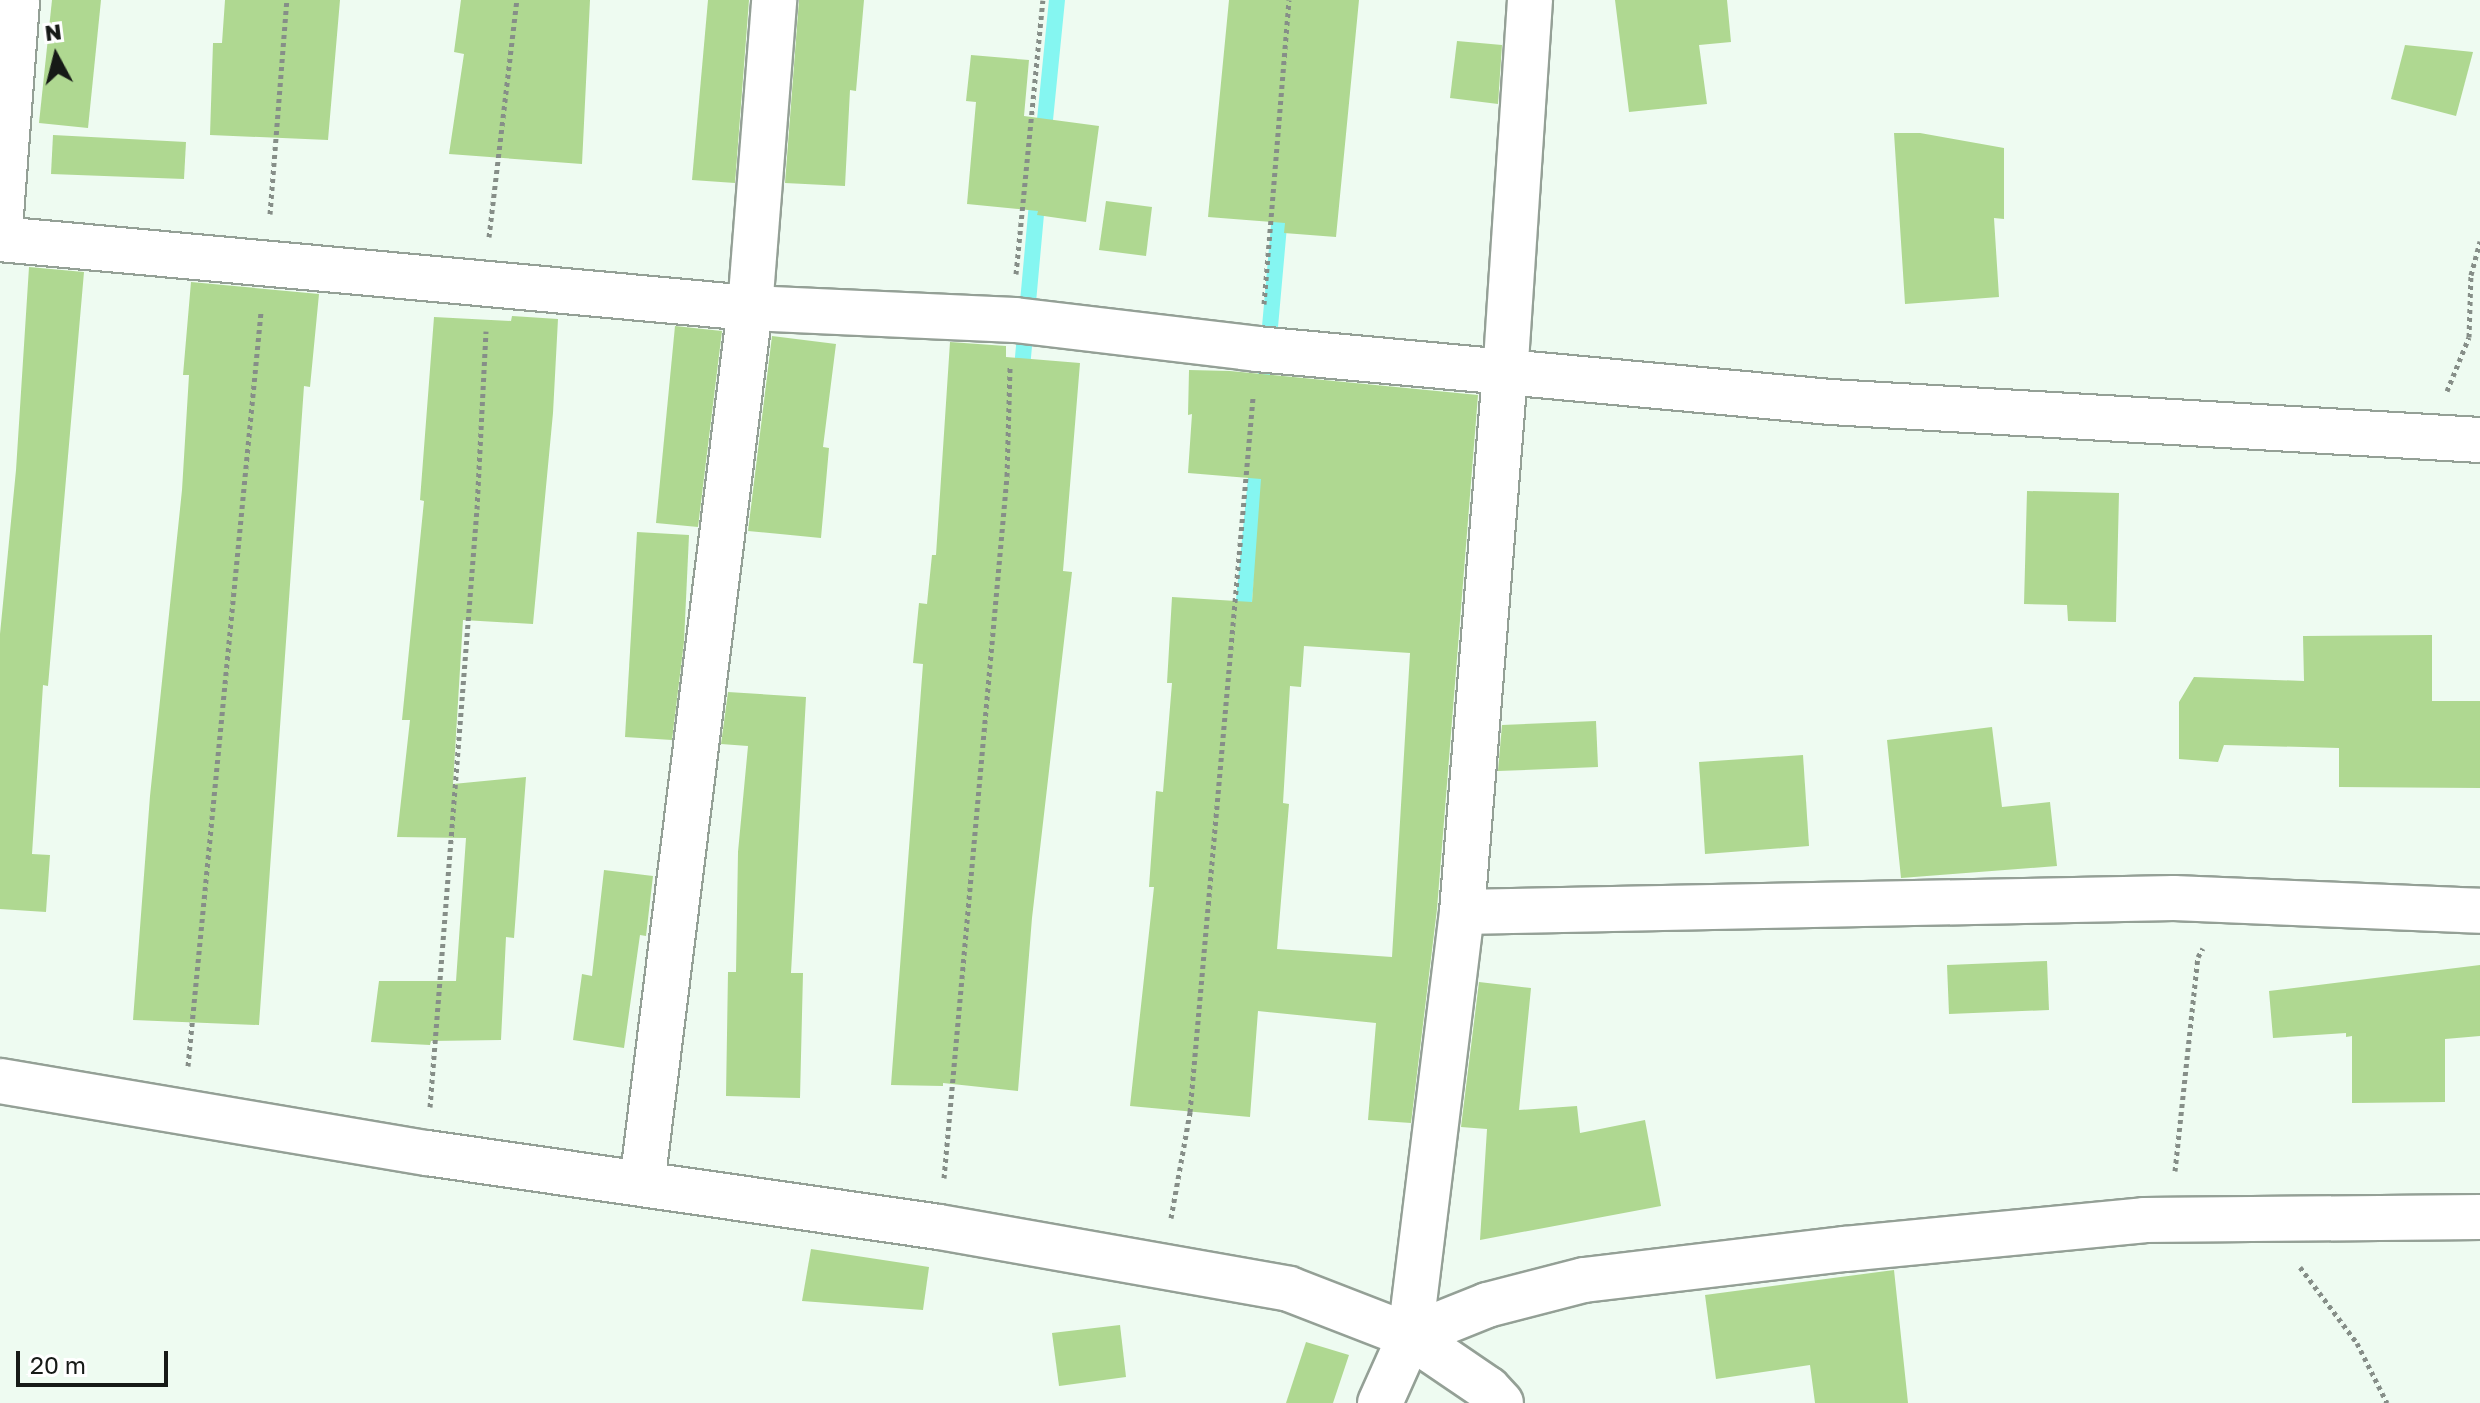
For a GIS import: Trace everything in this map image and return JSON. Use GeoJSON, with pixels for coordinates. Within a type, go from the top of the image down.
{"type":"FeatureCollection","features":[{"type":"Feature","properties":{"kind":"street"},"geometry":{"type":"LineString","coordinates":[[0,228],[17,0]]}},
{"type":"Feature","properties":{"kind":"street"},"geometry":{"type":"LineString","coordinates":[[642,1184],[750,308],[774,0]]}},
{"type":"Feature","properties":{"kind":"street"},"geometry":{"type":"LineString","coordinates":[[1380,1403],[1410,1336],[1462,912],[1505,373],[1530,0]]}},
{"type":"Feature","properties":{"kind":"street"},"geometry":{"type":"LineString","coordinates":[[0,239],[266,261],[750,308],[1012,320],[1257,349],[1831,402],[2480,440]]}},
{"type":"Feature","properties":{"kind":"street"},"geometry":{"type":"LineString","coordinates":[[1462,912],[2158,898],[2480,911]]}},
{"type":"Feature","properties":{"kind":"street"},"geometry":{"type":"LineString","coordinates":[[0,1081],[184,1109],[427,1153],[939,1227],[1289,1289],[1410,1336],[1488,1389],[1501,1403]]}},
{"type":"Feature","properties":{"kind":"street"},"geometry":{"type":"LineString","coordinates":[[1410,1336],[1487,1305],[1584,1280],[1845,1249],[2144,1220],[2480,1217]]}},
{"type":"Feature","properties":{"kind":"path"},"geometry":{"type":"LineString","coordinates":[[184,1109],[266,261],[287,0]]}},
{"type":"Feature","properties":{"kind":"path"},"geometry":{"type":"LineString","coordinates":[[427,1153],[477,509],[486,328],[484,284],[517,0]]}},
{"type":"Feature","properties":{"kind":"path"},"geometry":{"type":"LineString","coordinates":[[939,1227],[1007,476],[1012,320],[1043,0]]}},
{"type":"Feature","properties":{"kind":"path"},"geometry":{"type":"LineString","coordinates":[[1159,1266],[1176,1195],[1190,1112],[1257,349],[1269,275],[1289,0]]}},
{"type":"Feature","properties":{"kind":"path"},"geometry":{"type":"LineString","coordinates":[[2430,435],[2469,337],[2471,275],[2480,241]]}},
{"type":"Feature","properties":{"kind":"path"},"geometry":{"type":"LineString","coordinates":[[2144,1220],[2173,1185],[2198,957],[2227,901]]}},
{"type":"Feature","properties":{"kind":"path"},"geometry":{"type":"LineString","coordinates":[[2264,1217],[2357,1343],[2387,1403]]}},
{"type":"Feature","properties":{"kind":"building"},"geometry":{"type":"Polygon","coordinates":[[[52,0],[101,0],[88,128],[39,123],[52,0]]]}},
{"type":"Feature","properties":{"kind":"building"},"geometry":{"type":"Polygon","coordinates":[[[225,0],[340,0],[328,140],[210,135],[213,43],[222,43],[225,0]]]}},
{"type":"Feature","properties":{"kind":"building"},"geometry":{"type":"Polygon","coordinates":[[[461,0],[590,0],[582,164],[449,154],[464,54],[454,52],[461,0]]]}},
{"type":"Feature","properties":{"kind":"building"},"geometry":{"type":"Polygon","coordinates":[[[708,0],[749,0],[735,183],[692,180],[708,0]]]}},
{"type":"Feature","properties":{"kind":"building"},"geometry":{"type":"Polygon","coordinates":[[[799,0],[864,0],[856,91],[850,90],[845,186],[785,183],[799,0]]]}},
{"type":"Feature","properties":{"kind":"building"},"geometry":{"type":"Polygon","coordinates":[[[1229,0],[1359,0],[1336,237],[1284,233],[1285,223],[1208,217],[1229,0]]]}},
{"type":"Feature","properties":{"kind":"building"},"geometry":{"type":"Polygon","coordinates":[[[1615,0],[1727,0],[1731,42],[1699,45],[1707,104],[1629,112],[1615,0]]]}},
{"type":"Feature","properties":{"kind":"building"},"geometry":{"type":"Polygon","coordinates":[[[1457,41],[1502,45],[1498,104],[1450,98],[1457,41]]]}},
{"type":"Feature","properties":{"kind":"building"},"geometry":{"type":"Polygon","coordinates":[[[2405,45],[2473,52],[2456,116],[2391,99],[2405,45]]]}},
{"type":"Feature","properties":{"kind":"building"},"geometry":{"type":"Polygon","coordinates":[[[971,55],[1029,60],[1024,116],[1099,126],[1086,222],[1037,215],[1038,211],[967,204],[976,102],[966,101],[971,55]]]}},
{"type":"Feature","properties":{"kind":"building"},"geometry":{"type":"Polygon","coordinates":[[[1894,133],[1920,133],[2004,148],[2004,219],[1994,218],[1999,297],[1905,304],[1894,133]]]}},
{"type":"Feature","properties":{"kind":"building"},"geometry":{"type":"Polygon","coordinates":[[[53,135],[186,142],[184,179],[51,174],[53,135]]]}},
{"type":"Feature","properties":{"kind":"building"},"geometry":{"type":"Polygon","coordinates":[[[1106,201],[1152,207],[1146,256],[1099,250],[1106,201]]]}},
{"type":"Feature","properties":{"kind":"building"},"geometry":{"type":"Polygon","coordinates":[[[29,267],[84,272],[48,686],[43,685],[32,854],[50,855],[46,912],[0,909],[0,634],[16,470],[29,267]]]}},
{"type":"Feature","properties":{"kind":"building"},"geometry":{"type":"Polygon","coordinates":[[[191,282],[319,294],[310,387],[304,386],[259,1025],[133,1020],[150,796],[182,490],[189,375],[183,375],[191,282]]]}},
{"type":"Feature","properties":{"kind":"building"},"geometry":{"type":"Polygon","coordinates":[[[512,316],[558,319],[553,413],[533,624],[463,620],[453,784],[526,777],[514,938],[506,937],[501,1040],[431,1041],[430,1045],[371,1042],[379,981],[456,981],[466,838],[397,837],[410,720],[402,720],[424,501],[420,500],[434,317],[511,321],[512,316]]]}},
{"type":"Feature","properties":{"kind":"building"},"geometry":{"type":"Polygon","coordinates":[[[675,326],[722,331],[698,527],[656,523],[675,326]]]}},
{"type":"Feature","properties":{"kind":"building"},"geometry":{"type":"Polygon","coordinates":[[[772,336],[836,344],[823,447],[829,448],[821,538],[748,531],[772,336]]]}},
{"type":"Feature","properties":{"kind":"building"},"geometry":{"type":"Polygon","coordinates":[[[950,342],[1006,346],[1006,357],[1080,363],[1063,571],[1072,572],[1032,918],[1018,1091],[943,1083],[943,1086],[891,1085],[923,664],[913,663],[919,603],[927,604],[932,555],[936,555],[950,342]]]}},
{"type":"Feature","properties":{"kind":"building"},"geometry":{"type":"Polygon","coordinates":[[[1189,370],[1230,371],[1478,395],[1437,909],[1411,1123],[1368,1120],[1376,1023],[1258,1011],[1250,1117],[1130,1106],[1154,887],[1149,887],[1156,791],[1163,792],[1172,683],[1167,683],[1172,597],[1252,602],[1261,479],[1188,473],[1192,414],[1188,415],[1189,370]],[[1304,646],[1301,687],[1290,686],[1283,803],[1289,804],[1277,949],[1392,957],[1410,653],[1304,646]]]}},
{"type":"Feature","properties":{"kind":"building"},"geometry":{"type":"Polygon","coordinates":[[[2027,491],[2119,493],[2116,622],[2068,621],[2067,605],[2024,604],[2027,491]]]}},
{"type":"Feature","properties":{"kind":"building"},"geometry":{"type":"Polygon","coordinates":[[[637,532],[689,535],[684,642],[672,740],[625,737],[637,532]]]}},
{"type":"Feature","properties":{"kind":"building"},"geometry":{"type":"Polygon","coordinates":[[[2432,635],[2432,701],[2480,701],[2480,788],[2339,787],[2339,748],[2224,745],[2218,762],[2179,759],[2179,702],[2194,677],[2304,681],[2303,636],[2432,635]]]}},
{"type":"Feature","properties":{"kind":"building"},"geometry":{"type":"Polygon","coordinates":[[[728,692],[806,697],[791,973],[803,973],[800,1098],[726,1096],[728,972],[736,972],[738,852],[748,746],[721,744],[728,692]]]}},
{"type":"Feature","properties":{"kind":"building"},"geometry":{"type":"Polygon","coordinates":[[[1596,721],[1598,767],[1498,771],[1502,725],[1596,721]]]}},
{"type":"Feature","properties":{"kind":"building"},"geometry":{"type":"Polygon","coordinates":[[[1992,727],[2002,807],[2050,802],[2057,866],[1901,878],[1887,740],[1992,727]]]}},
{"type":"Feature","properties":{"kind":"building"},"geometry":{"type":"Polygon","coordinates":[[[1803,755],[1809,846],[1705,854],[1699,762],[1803,755]]]}},
{"type":"Feature","properties":{"kind":"building"},"geometry":{"type":"Polygon","coordinates":[[[604,870],[653,876],[646,936],[640,935],[624,1048],[573,1040],[582,974],[592,976],[604,870]]]}},
{"type":"Feature","properties":{"kind":"building"},"geometry":{"type":"Polygon","coordinates":[[[2047,961],[2049,1010],[1949,1014],[1947,965],[2047,961]]]}},
{"type":"Feature","properties":{"kind":"building"},"geometry":{"type":"Polygon","coordinates":[[[2480,965],[2480,1036],[2445,1039],[2445,1102],[2352,1103],[2352,1036],[2346,1037],[2346,1033],[2273,1038],[2269,991],[2480,965]]]}},
{"type":"Feature","properties":{"kind":"building"},"geometry":{"type":"Polygon","coordinates":[[[1479,982],[1531,988],[1519,1110],[1577,1106],[1580,1133],[1645,1120],[1661,1206],[1480,1240],[1487,1129],[1461,1127],[1479,982]]]}},
{"type":"Feature","properties":{"kind":"building"},"geometry":{"type":"Polygon","coordinates":[[[811,1249],[929,1267],[923,1310],[802,1301],[811,1249]]]}},
{"type":"Feature","properties":{"kind":"building"},"geometry":{"type":"Polygon","coordinates":[[[1894,1270],[1908,1403],[1815,1403],[1810,1365],[1716,1379],[1705,1295],[1894,1270]]]}},
{"type":"Feature","properties":{"kind":"building"},"geometry":{"type":"Polygon","coordinates":[[[1120,1325],[1126,1377],[1059,1386],[1052,1333],[1120,1325]]]}},
{"type":"Feature","properties":{"kind":"building"},"geometry":{"type":"Polygon","coordinates":[[[1306,1342],[1349,1355],[1333,1403],[1286,1403],[1306,1342]]]}},
{"type":"Feature","properties":{"kind":"waterway"},"geometry":{"type":"LineString","coordinates":[[1043,140],[1057,0]]}},
{"type":"Feature","properties":{"kind":"waterway"},"geometry":{"type":"LineString","coordinates":[[1021,379],[1038,191]]}},
{"type":"Feature","properties":{"kind":"waterway"},"geometry":{"type":"LineString","coordinates":[[1264,394],[1281,202]]}},
{"type":"Feature","properties":{"kind":"waterway"},"geometry":{"type":"LineString","coordinates":[[1242,621],[1258,457]]}}]}
